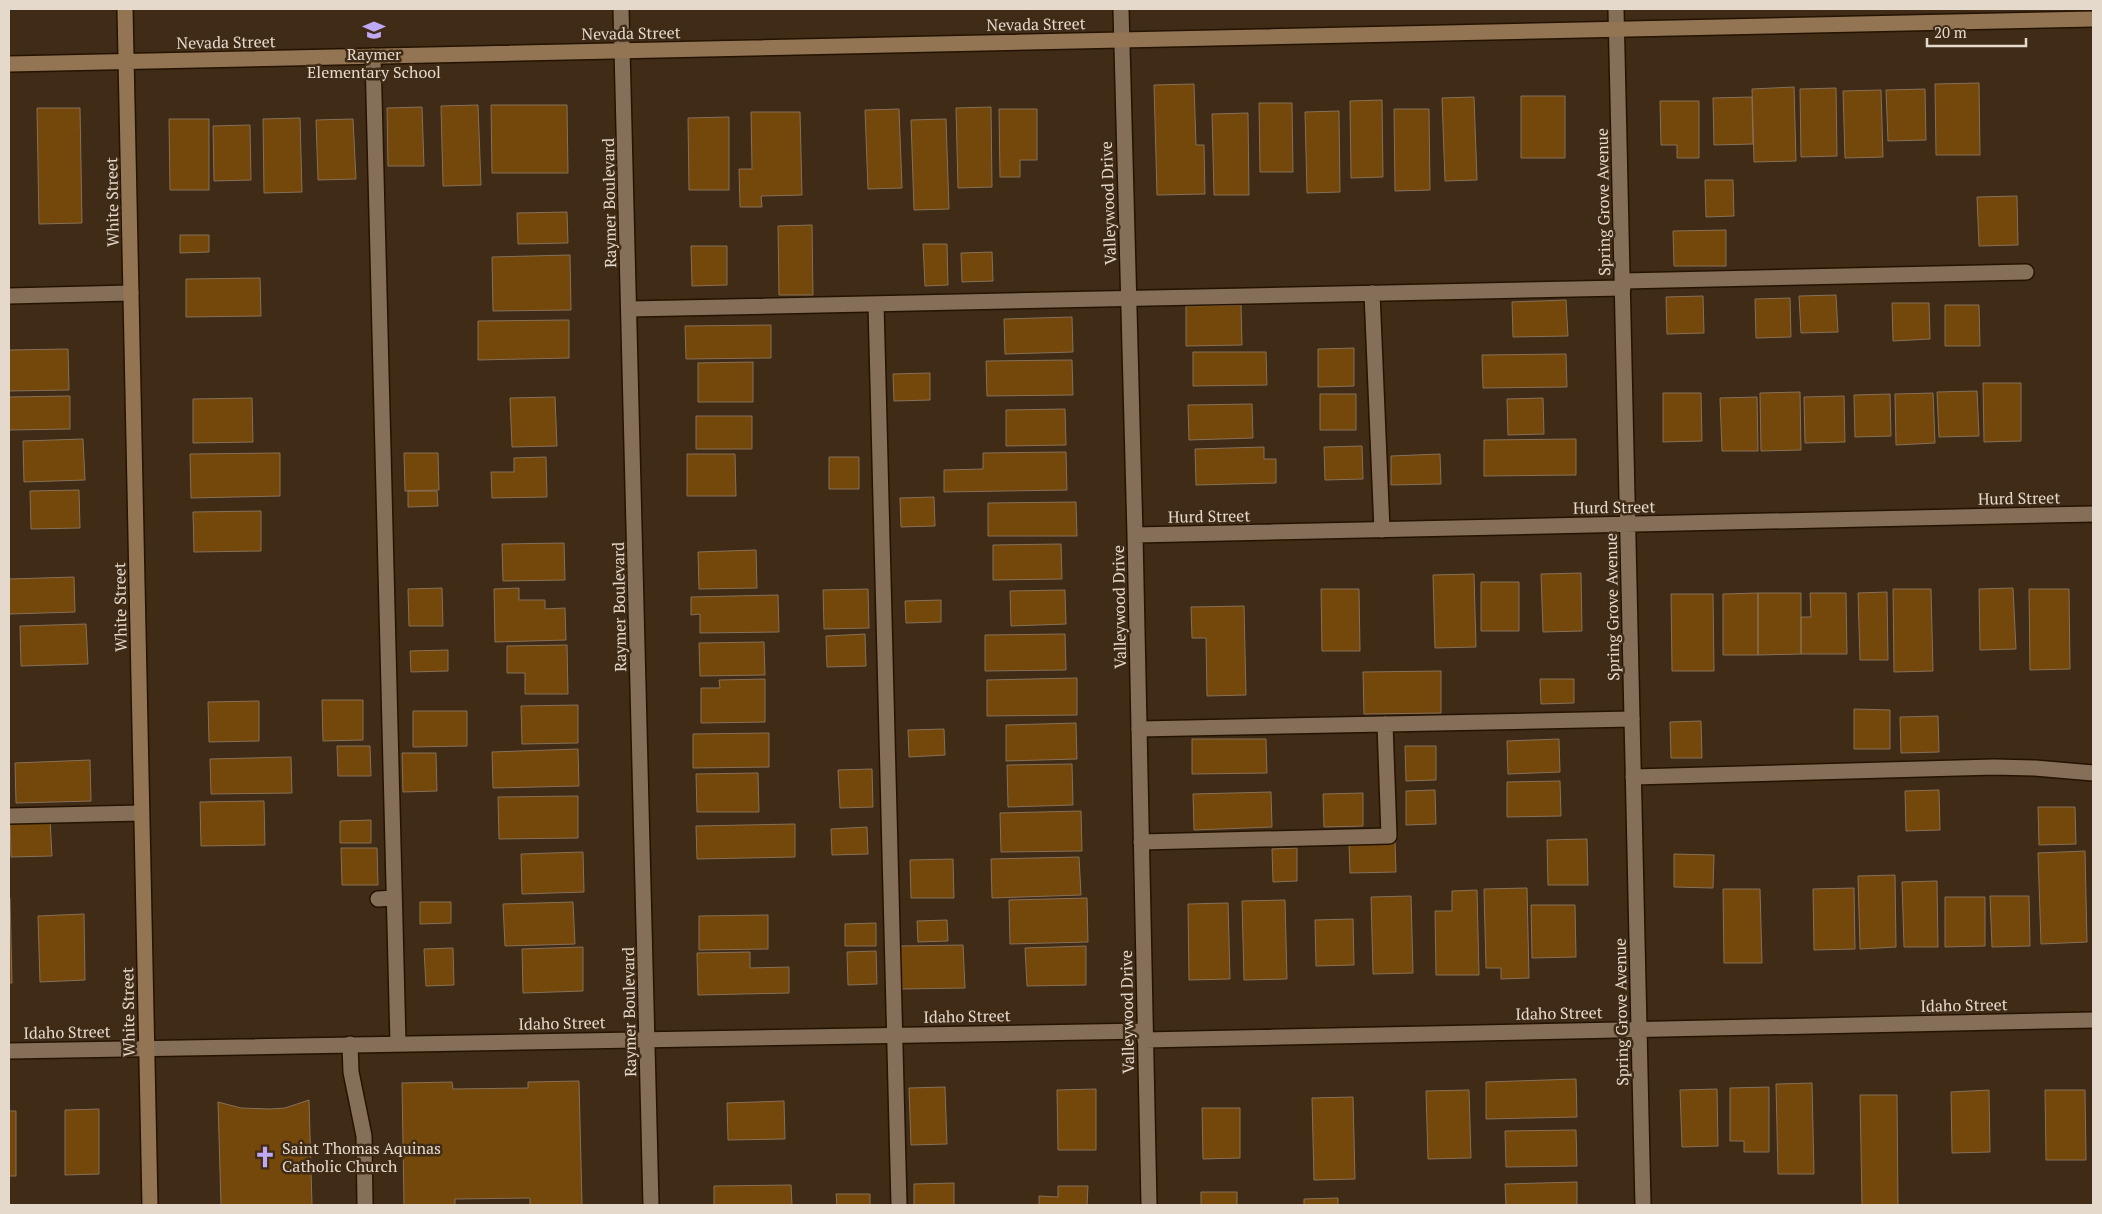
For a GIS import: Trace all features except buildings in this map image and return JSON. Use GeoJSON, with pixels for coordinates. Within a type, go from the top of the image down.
{"type":"FeatureCollection","features":[{"type":"Feature","properties":{"kind":"street","name":"White Street"},"geometry":{"type":"LineString","coordinates":[[125,9],[150,1205]]}},
{"type":"Feature","properties":{"kind":"street","name":"Raymer Boulevard"},"geometry":{"type":"LineString","coordinates":[[621,9],[651,1205]]}},
{"type":"Feature","properties":{"kind":"street","name":"Valleywood Drive"},"geometry":{"type":"LineString","coordinates":[[1121,9],[1135,535],[1149,1205]]}},
{"type":"Feature","properties":{"kind":"street","name":"Spring Grove Avenue"},"geometry":{"type":"LineString","coordinates":[[1616,9],[1642,1205]]}},
{"type":"Feature","properties":{"kind":"street","name":"Nevada Street"},"geometry":{"type":"LineString","coordinates":[[9,64],[2093,19]]}},
{"type":"Feature","properties":{"kind":"street"},"geometry":{"type":"LineString","coordinates":[[373,56],[398,1043]]}},
{"type":"Feature","properties":{"kind":"street"},"geometry":{"type":"LineString","coordinates":[[629,309],[1372,293],[2026,272]]}},
{"type":"Feature","properties":{"kind":"street"},"geometry":{"type":"LineString","coordinates":[[9,296],[131,293]]}},
{"type":"Feature","properties":{"kind":"street"},"geometry":{"type":"LineString","coordinates":[[1372,293],[1382,530]]}},
{"type":"Feature","properties":{"kind":"street"},"geometry":{"type":"LineString","coordinates":[[876,304],[899,1205]]}},
{"type":"Feature","properties":{"kind":"street","name":"Hurd Street"},"geometry":{"type":"LineString","coordinates":[[1135,535],[2093,514]]}},
{"type":"Feature","properties":{"kind":"street"},"geometry":{"type":"LineString","coordinates":[[1139,729],[1632,719]]}},
{"type":"Feature","properties":{"kind":"street"},"geometry":{"type":"LineString","coordinates":[[1141,842],[1389,836],[1385,724]]}},
{"type":"Feature","properties":{"kind":"street"},"geometry":{"type":"LineString","coordinates":[[1633,777],[1994,767],[2093,773]]}},
{"type":"Feature","properties":{"kind":"street"},"geometry":{"type":"LineString","coordinates":[[9,816],[141,813]]}},
{"type":"Feature","properties":{"kind":"street"},"geometry":{"type":"LineString","coordinates":[[378,899],[394,898]]}},
{"type":"Feature","properties":{"kind":"street","name":"Idaho Street"},"geometry":{"type":"LineString","coordinates":[[9,1051],[894,1034],[1145,1035],[1639,1029],[2093,1020]]}},
{"type":"Feature","properties":{"kind":"street"},"geometry":{"type":"LineString","coordinates":[[350,1044],[351,1072],[364,1136],[365,1205]]}},
{"type":"Feature","properties":{"kind":"place","name":"Raymer Elementary School"},"geometry":{"type":"Point","coordinates":[374,30]}},
{"type":"Feature","properties":{"kind":"place","name":"Saint Thomas Aquinas Catholic Church"},"geometry":{"type":"Point","coordinates":[265,1157]}}]}
